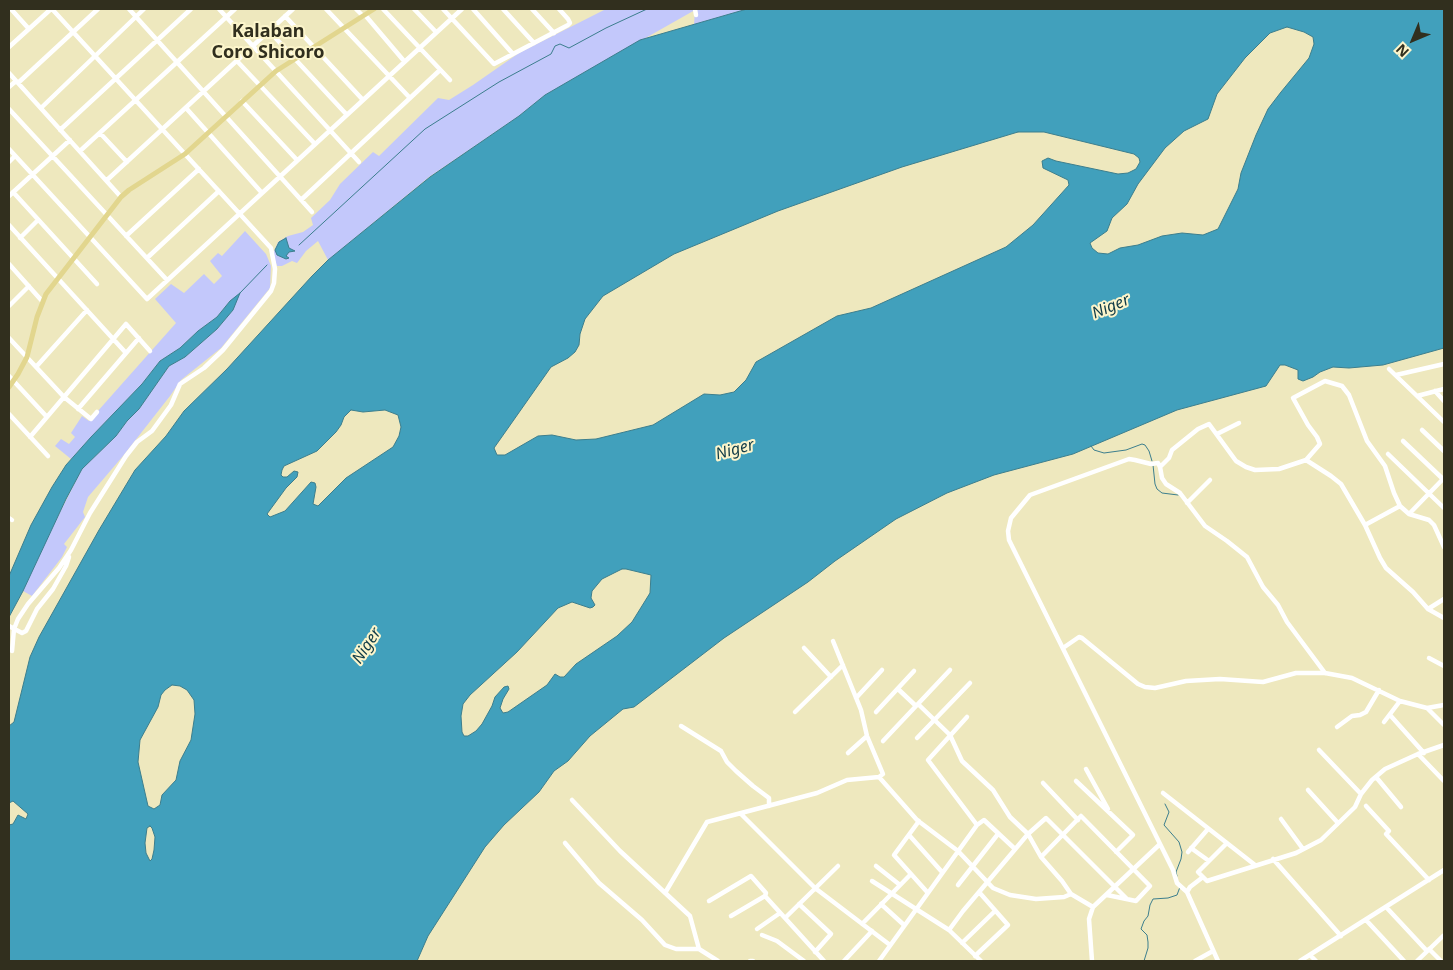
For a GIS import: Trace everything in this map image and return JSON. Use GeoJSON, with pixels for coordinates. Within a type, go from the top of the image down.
{"type":"FeatureCollection","features":[{"type":"Feature","properties":{"kind":"main road"},"geometry":{"type":"LineString","coordinates":[[9,387],[27,357],[42,301],[121,196],[185,154],[276,71],[374,9]]}},
{"type":"Feature","properties":{"kind":"street"},"geometry":{"type":"LineString","coordinates":[[11,9],[29,29]]}},
{"type":"Feature","properties":{"kind":"street"},"geometry":{"type":"LineString","coordinates":[[10,44],[52,9],[271,248],[275,269],[274,283],[271,291],[223,350],[204,368],[180,384],[171,405],[152,431],[137,442],[126,456],[90,513],[71,550],[18,619],[14,629],[12,651]]}},
{"type":"Feature","properties":{"kind":"street"},"geometry":{"type":"LineString","coordinates":[[9,87],[17,82],[98,9]]}},
{"type":"Feature","properties":{"kind":"street"},"geometry":{"type":"LineString","coordinates":[[129,9],[312,212]]}},
{"type":"Feature","properties":{"kind":"street"},"geometry":{"type":"LineString","coordinates":[[41,108],[144,9]]}},
{"type":"Feature","properties":{"kind":"street"},"geometry":{"type":"LineString","coordinates":[[60,130],[191,9]]}},
{"type":"Feature","properties":{"kind":"street"},"geometry":{"type":"LineString","coordinates":[[218,9],[359,162]]}},
{"type":"Feature","properties":{"kind":"street"},"geometry":{"type":"LineString","coordinates":[[80,151],[236,9]]}},
{"type":"Feature","properties":{"kind":"street"},"geometry":{"type":"LineString","coordinates":[[107,180],[293,9]]}},
{"type":"Feature","properties":{"kind":"street"},"geometry":{"type":"LineString","coordinates":[[326,9],[410,98]]}},
{"type":"Feature","properties":{"kind":"street"},"geometry":{"type":"LineString","coordinates":[[356,9],[404,62]]}},
{"type":"Feature","properties":{"kind":"street"},"geometry":{"type":"LineString","coordinates":[[383,9],[450,80]]}},
{"type":"Feature","properties":{"kind":"street"},"geometry":{"type":"LineString","coordinates":[[414,9],[436,32]]}},
{"type":"Feature","properties":{"kind":"street"},"geometry":{"type":"LineString","coordinates":[[443,9],[494,64],[570,23],[559,9]]}},
{"type":"Feature","properties":{"kind":"street"},"geometry":{"type":"LineString","coordinates":[[9,149],[147,299],[462,9]]}},
{"type":"Feature","properties":{"kind":"street"},"geometry":{"type":"LineString","coordinates":[[473,9],[514,54]]}},
{"type":"Feature","properties":{"kind":"street"},"geometry":{"type":"LineString","coordinates":[[503,9],[534,42]]}},
{"type":"Feature","properties":{"kind":"street"},"geometry":{"type":"LineString","coordinates":[[532,9],[554,33]]}},
{"type":"Feature","properties":{"kind":"street"},"geometry":{"type":"LineString","coordinates":[[695,9],[696,15]]}},
{"type":"Feature","properties":{"kind":"street"},"geometry":{"type":"LineString","coordinates":[[286,16],[362,100]]}},
{"type":"Feature","properties":{"kind":"street"},"geometry":{"type":"LineString","coordinates":[[269,31],[347,115]]}},
{"type":"Feature","properties":{"kind":"street"},"geometry":{"type":"LineString","coordinates":[[237,61],[315,144]]}},
{"type":"Feature","properties":{"kind":"street"},"geometry":{"type":"LineString","coordinates":[[301,200],[440,70]]}},
{"type":"Feature","properties":{"kind":"street"},"geometry":{"type":"LineString","coordinates":[[9,73],[121,196]]}},
{"type":"Feature","properties":{"kind":"street"},"geometry":{"type":"LineString","coordinates":[[242,101],[297,160]]}},
{"type":"Feature","properties":{"kind":"street"},"geometry":{"type":"LineString","coordinates":[[186,108],[262,193]]}},
{"type":"Feature","properties":{"kind":"street"},"geometry":{"type":"LineString","coordinates":[[9,109],[167,280]]}},
{"type":"Feature","properties":{"kind":"street"},"geometry":{"type":"LineString","coordinates":[[100,133],[127,162]]}},
{"type":"Feature","properties":{"kind":"street"},"geometry":{"type":"LineString","coordinates":[[70,140],[11,194],[38,220],[97,284]]}},
{"type":"Feature","properties":{"kind":"street"},"geometry":{"type":"LineString","coordinates":[[9,162],[15,156]]}},
{"type":"Feature","properties":{"kind":"street"},"geometry":{"type":"LineString","coordinates":[[126,236],[199,169]]}},
{"type":"Feature","properties":{"kind":"street"},"geometry":{"type":"LineString","coordinates":[[147,258],[219,191]]}},
{"type":"Feature","properties":{"kind":"street"},"geometry":{"type":"LineString","coordinates":[[20,238],[38,220]]}},
{"type":"Feature","properties":{"kind":"street"},"geometry":{"type":"LineString","coordinates":[[9,226],[126,353]]}},
{"type":"Feature","properties":{"kind":"street"},"geometry":{"type":"LineString","coordinates":[[9,264],[42,301]]}},
{"type":"Feature","properties":{"kind":"street"},"geometry":{"type":"LineString","coordinates":[[9,306],[29,286]]}},
{"type":"Feature","properties":{"kind":"street"},"geometry":{"type":"LineString","coordinates":[[36,367],[87,310]]}},
{"type":"Feature","properties":{"kind":"street"},"geometry":{"type":"LineString","coordinates":[[30,437],[126,324],[150,351]]}},
{"type":"Feature","properties":{"kind":"street"},"geometry":{"type":"LineString","coordinates":[[9,338],[64,397],[91,420],[97,412]]}},
{"type":"Feature","properties":{"kind":"street"},"geometry":{"type":"LineString","coordinates":[[78,409],[139,338]]}},
{"type":"Feature","properties":{"kind":"street"},"geometry":{"type":"LineString","coordinates":[[1396,375],[1444,364]]}},
{"type":"Feature","properties":{"kind":"street"},"geometry":{"type":"LineString","coordinates":[[1390,369],[1444,422]]}},
{"type":"Feature","properties":{"kind":"street"},"geometry":{"type":"LineString","coordinates":[[9,376],[47,417]]}},
{"type":"Feature","properties":{"kind":"street"},"geometry":{"type":"LineString","coordinates":[[1160,467],[1172,450],[1209,424],[1236,460],[1246,467],[1255,470],[1279,469],[1306,460],[1320,444],[1292,396],[1325,381],[1342,386],[1349,395],[1367,441],[1385,466],[1400,506],[1409,514],[1429,520],[1434,525],[1444,547]]}},
{"type":"Feature","properties":{"kind":"street"},"geometry":{"type":"LineString","coordinates":[[1417,396],[1444,389]]}},
{"type":"Feature","properties":{"kind":"street"},"geometry":{"type":"LineString","coordinates":[[1435,391],[1444,401]]}},
{"type":"Feature","properties":{"kind":"street"},"geometry":{"type":"LineString","coordinates":[[9,414],[48,456]]}},
{"type":"Feature","properties":{"kind":"street"},"geometry":{"type":"LineString","coordinates":[[1217,434],[1239,423]]}},
{"type":"Feature","properties":{"kind":"street"},"geometry":{"type":"LineString","coordinates":[[1422,430],[1444,451]]}},
{"type":"Feature","properties":{"kind":"street"},"geometry":{"type":"LineString","coordinates":[[1403,441],[1444,479],[1409,514]]}},
{"type":"Feature","properties":{"kind":"street"},"geometry":{"type":"LineString","coordinates":[[1388,454],[1444,508]]}},
{"type":"Feature","properties":{"kind":"street"},"geometry":{"type":"LineString","coordinates":[[1218,961],[1187,892],[1177,883],[1010,540],[1008,531],[1011,518],[1030,495],[1128,459],[1153,464],[1158,463],[1162,478],[1166,484],[1180,493],[1205,526],[1227,540],[1247,557],[1263,587],[1278,605],[1287,622],[1325,673]]}},
{"type":"Feature","properties":{"kind":"street"},"geometry":{"type":"LineString","coordinates":[[1306,460],[1341,484],[1365,525],[1380,558],[1391,574],[1414,592],[1428,609],[1444,618]]}},
{"type":"Feature","properties":{"kind":"street"},"geometry":{"type":"LineString","coordinates":[[1187,503],[1210,480]]}},
{"type":"Feature","properties":{"kind":"street"},"geometry":{"type":"LineString","coordinates":[[1365,525],[1400,506]]}},
{"type":"Feature","properties":{"kind":"street"},"geometry":{"type":"LineString","coordinates":[[9,626],[22,633],[26,631],[33,615],[53,590],[66,566],[71,550]]}},
{"type":"Feature","properties":{"kind":"street"},"geometry":{"type":"LineString","coordinates":[[1428,609],[1444,599]]}},
{"type":"Feature","properties":{"kind":"street"},"geometry":{"type":"LineString","coordinates":[[1063,648],[1079,637],[1082,638],[1138,684],[1145,687],[1155,688],[1186,681],[1220,679],[1262,682],[1296,673],[1325,673],[1352,678],[1400,701],[1427,708],[1444,704]]}},
{"type":"Feature","properties":{"kind":"street"},"geometry":{"type":"LineString","coordinates":[[833,641],[861,710],[867,736],[883,774],[880,777]]}},
{"type":"Feature","properties":{"kind":"street"},"geometry":{"type":"LineString","coordinates":[[804,648],[831,677]]}},
{"type":"Feature","properties":{"kind":"street"},"geometry":{"type":"LineString","coordinates":[[1429,658],[1444,666]]}},
{"type":"Feature","properties":{"kind":"street"},"geometry":{"type":"LineString","coordinates":[[795,712],[843,665]]}},
{"type":"Feature","properties":{"kind":"street"},"geometry":{"type":"LineString","coordinates":[[856,698],[882,670]]}},
{"type":"Feature","properties":{"kind":"street"},"geometry":{"type":"LineString","coordinates":[[883,741],[950,670]]}},
{"type":"Feature","properties":{"kind":"street"},"geometry":{"type":"LineString","coordinates":[[876,712],[914,671]]}},
{"type":"Feature","properties":{"kind":"street"},"geometry":{"type":"LineString","coordinates":[[917,738],[970,683]]}},
{"type":"Feature","properties":{"kind":"street"},"geometry":{"type":"LineString","coordinates":[[898,688],[950,735],[962,762],[993,790],[1010,817],[1028,834],[1041,857],[1071,894],[1093,907]]}},
{"type":"Feature","properties":{"kind":"street"},"geometry":{"type":"LineString","coordinates":[[1337,727],[1352,716],[1366,712],[1378,690]]}},
{"type":"Feature","properties":{"kind":"street"},"geometry":{"type":"LineString","coordinates":[[1384,722],[1400,701]]}},
{"type":"Feature","properties":{"kind":"street"},"geometry":{"type":"LineString","coordinates":[[1437,706],[1444,709]]}},
{"type":"Feature","properties":{"kind":"street"},"geometry":{"type":"LineString","coordinates":[[1427,708],[1444,725]]}},
{"type":"Feature","properties":{"kind":"street"},"geometry":{"type":"LineString","coordinates":[[1390,715],[1444,781]]}},
{"type":"Feature","properties":{"kind":"street"},"geometry":{"type":"LineString","coordinates":[[966,717],[928,760],[976,825]]}},
{"type":"Feature","properties":{"kind":"street"},"geometry":{"type":"LineString","coordinates":[[681,726],[721,751],[727,762],[752,786],[768,798],[769,806]]}},
{"type":"Feature","properties":{"kind":"street"},"geometry":{"type":"LineString","coordinates":[[848,753],[867,736]]}},
{"type":"Feature","properties":{"kind":"street"},"geometry":{"type":"LineString","coordinates":[[1227,843],[1198,872],[1207,880],[1296,853],[1321,840],[1355,807],[1361,794],[1385,769],[1444,745]]}},
{"type":"Feature","properties":{"kind":"street"},"geometry":{"type":"LineString","coordinates":[[1319,750],[1361,794]]}},
{"type":"Feature","properties":{"kind":"street"},"geometry":{"type":"LineString","coordinates":[[1086,769],[1110,813]]}},
{"type":"Feature","properties":{"kind":"street"},"geometry":{"type":"LineString","coordinates":[[665,892],[707,822],[817,793],[846,780],[880,777]]}},
{"type":"Feature","properties":{"kind":"street"},"geometry":{"type":"LineString","coordinates":[[880,777],[919,821],[958,851],[986,883],[993,888],[1010,894],[1036,899],[1064,897],[1071,894]]}},
{"type":"Feature","properties":{"kind":"street"},"geometry":{"type":"LineString","coordinates":[[1376,777],[1400,807]]}},
{"type":"Feature","properties":{"kind":"street"},"geometry":{"type":"LineString","coordinates":[[1076,781],[1133,834],[1116,852]]}},
{"type":"Feature","properties":{"kind":"street"},"geometry":{"type":"LineString","coordinates":[[1043,783],[1078,820]]}},
{"type":"Feature","properties":{"kind":"street"},"geometry":{"type":"LineString","coordinates":[[1308,790],[1338,823]]}},
{"type":"Feature","properties":{"kind":"street"},"geometry":{"type":"LineString","coordinates":[[1163,793],[1255,865]]}},
{"type":"Feature","properties":{"kind":"street"},"geometry":{"type":"LineString","coordinates":[[572,800],[620,851],[690,916],[699,949]]}},
{"type":"Feature","properties":{"kind":"street"},"geometry":{"type":"LineString","coordinates":[[1366,806],[1389,831],[1386,834],[1428,880]]}},
{"type":"Feature","properties":{"kind":"street"},"geometry":{"type":"LineString","coordinates":[[741,814],[815,888],[890,945]]}},
{"type":"Feature","properties":{"kind":"street"},"geometry":{"type":"LineString","coordinates":[[1041,857],[1081,816],[1150,886],[1136,901],[1107,895]]}},
{"type":"Feature","properties":{"kind":"street"},"geometry":{"type":"LineString","coordinates":[[949,930],[1015,849],[1046,818],[1128,899]]}},
{"type":"Feature","properties":{"kind":"street"},"geometry":{"type":"LineString","coordinates":[[1281,819],[1303,849]]}},
{"type":"Feature","properties":{"kind":"street"},"geometry":{"type":"LineString","coordinates":[[879,961],[976,825],[984,820],[1015,849]]}},
{"type":"Feature","properties":{"kind":"street"},"geometry":{"type":"LineString","coordinates":[[919,821],[894,855],[928,893]]}},
{"type":"Feature","properties":{"kind":"street"},"geometry":{"type":"LineString","coordinates":[[1208,829],[1190,850],[1209,861]]}},
{"type":"Feature","properties":{"kind":"street"},"geometry":{"type":"LineString","coordinates":[[958,885],[998,834]]}},
{"type":"Feature","properties":{"kind":"street"},"geometry":{"type":"LineString","coordinates":[[909,835],[942,872]]}},
{"type":"Feature","properties":{"kind":"street"},"geometry":{"type":"LineString","coordinates":[[565,843],[599,883],[642,920],[665,945],[676,950],[699,949],[718,961]]}},
{"type":"Feature","properties":{"kind":"street"},"geometry":{"type":"LineString","coordinates":[[1092,961],[1089,919],[1093,907],[1159,845]]}},
{"type":"Feature","properties":{"kind":"street"},"geometry":{"type":"LineString","coordinates":[[1273,859],[1341,936]]}},
{"type":"Feature","properties":{"kind":"street"},"geometry":{"type":"LineString","coordinates":[[785,918],[838,866]]}},
{"type":"Feature","properties":{"kind":"street"},"geometry":{"type":"LineString","coordinates":[[876,866],[900,885]]}},
{"type":"Feature","properties":{"kind":"street"},"geometry":{"type":"LineString","coordinates":[[1300,961],[1444,870]]}},
{"type":"Feature","properties":{"kind":"street"},"geometry":{"type":"LineString","coordinates":[[862,924],[911,874]]}},
{"type":"Feature","properties":{"kind":"street"},"geometry":{"type":"LineString","coordinates":[[709,901],[752,876],[766,893],[765,896],[824,961]]}},
{"type":"Feature","properties":{"kind":"street"},"geometry":{"type":"LineString","coordinates":[[1187,892],[1190,887],[1203,877]]}},
{"type":"Feature","properties":{"kind":"street"},"geometry":{"type":"LineString","coordinates":[[872,881],[949,930],[981,961]]}},
{"type":"Feature","properties":{"kind":"street"},"geometry":{"type":"LineString","coordinates":[[975,956],[1008,925],[979,892]]}},
{"type":"Feature","properties":{"kind":"street"},"geometry":{"type":"LineString","coordinates":[[731,916],[765,896]]}},
{"type":"Feature","properties":{"kind":"street"},"geometry":{"type":"LineString","coordinates":[[799,904],[831,934],[815,952]]}},
{"type":"Feature","properties":{"kind":"street"},"geometry":{"type":"LineString","coordinates":[[881,904],[904,925]]}},
{"type":"Feature","properties":{"kind":"street"},"geometry":{"type":"LineString","coordinates":[[1386,907],[1428,951],[1441,961]]}},
{"type":"Feature","properties":{"kind":"street"},"geometry":{"type":"LineString","coordinates":[[962,943],[995,911]]}},
{"type":"Feature","properties":{"kind":"street"},"geometry":{"type":"LineString","coordinates":[[757,929],[780,913]]}},
{"type":"Feature","properties":{"kind":"street"},"geometry":{"type":"LineString","coordinates":[[1366,920],[1404,961]]}},
{"type":"Feature","properties":{"kind":"street"},"geometry":{"type":"LineString","coordinates":[[844,961],[872,932]]}},
{"type":"Feature","properties":{"kind":"street"},"geometry":{"type":"LineString","coordinates":[[762,935],[777,941],[804,961]]}},
{"type":"Feature","properties":{"kind":"street"},"geometry":{"type":"LineString","coordinates":[[1417,961],[1443,936]]}},
{"type":"Feature","properties":{"kind":"street"},"geometry":{"type":"LineString","coordinates":[[1195,961],[1213,951]]}},
{"type":"Feature","properties":{"kind":"street"},"geometry":{"type":"LineString","coordinates":[[1310,955],[1316,961]]}},
{"type":"Feature","properties":{"kind":"shaded area"},"geometry":{"type":"Polygon","coordinates":[[[606,9],[747,9],[694,25],[695,10],[545,95],[519,116],[429,177],[328,260],[318,241],[306,251],[297,263],[292,261],[282,266],[277,266],[273,254],[278,242],[288,236],[303,232],[313,225],[311,218],[330,200],[340,184],[373,152],[379,156],[438,98],[449,100],[519,53],[606,9]]]}},
{"type":"Feature","properties":{"kind":"shaded area"},"geometry":{"type":"Polygon","coordinates":[[[245,231],[266,254],[271,266],[270,288],[221,348],[181,380],[123,456],[88,497],[83,512],[85,517],[64,544],[67,547],[62,557],[32,596],[23,591],[44,544],[82,469],[116,436],[139,409],[169,366],[185,357],[217,329],[233,310],[230,301],[217,317],[180,348],[160,361],[142,384],[71,459],[55,446],[61,439],[69,444],[75,437],[71,433],[82,416],[89,421],[176,323],[155,299],[171,284],[184,293],[204,274],[214,284],[222,276],[210,261],[218,253],[222,256],[245,231]]]}},
{"type":"Feature","properties":{"kind":"water","name":"Niger"},"geometry":{"type":"Polygon","coordinates":[[[747,9],[1444,9],[1444,348],[1383,365],[1349,368],[1333,367],[1303,381],[1298,379],[1298,370],[1280,365],[1266,386],[1177,410],[1073,454],[994,475],[947,493],[896,519],[808,582],[724,638],[634,707],[623,709],[590,736],[568,761],[554,771],[539,792],[504,825],[485,847],[428,936],[417,961],[9,961],[9,825],[13,824],[18,815],[26,819],[28,814],[13,801],[9,803],[9,726],[14,722],[30,657],[39,637],[135,470],[166,436],[184,411],[227,369],[328,260],[430,177],[519,116],[545,95],[640,40],[747,9]],[[1287,27],[1270,33],[1245,58],[1217,94],[1208,119],[1184,131],[1165,148],[1138,184],[1127,204],[1112,218],[1107,231],[1090,243],[1092,248],[1098,253],[1108,254],[1120,248],[1138,245],[1162,236],[1182,233],[1203,235],[1218,229],[1238,189],[1241,173],[1268,109],[1309,58],[1314,44],[1313,37],[1287,27]],[[1018,132],[902,167],[778,211],[674,254],[603,296],[585,319],[579,345],[575,352],[551,367],[494,448],[497,455],[505,455],[538,436],[552,435],[576,440],[596,439],[653,425],[704,394],[720,395],[734,392],[746,380],[756,362],[837,316],[871,308],[1006,247],[1033,225],[1069,185],[1068,180],[1043,168],[1042,161],[1048,158],[1118,174],[1128,173],[1136,169],[1140,162],[1139,158],[1134,154],[1044,132],[1018,132]],[[351,410],[344,417],[341,425],[317,451],[284,466],[281,475],[283,477],[287,477],[294,471],[298,472],[297,477],[286,488],[267,514],[270,517],[285,511],[311,482],[315,483],[316,487],[313,504],[318,506],[346,478],[393,447],[401,427],[398,415],[385,410],[363,412],[351,410]],[[622,569],[602,579],[592,591],[591,598],[595,605],[593,607],[590,608],[572,602],[558,608],[517,652],[470,695],[463,704],[461,716],[464,736],[468,736],[476,731],[482,724],[495,697],[504,687],[508,686],[509,689],[500,708],[503,713],[508,712],[547,685],[555,674],[564,677],[576,664],[617,636],[632,622],[650,593],[651,575],[622,569]],[[172,685],[161,695],[158,707],[140,740],[138,762],[148,806],[154,809],[160,805],[162,795],[176,780],[180,761],[191,740],[195,714],[194,700],[187,690],[180,686],[172,685]],[[150,826],[147,828],[146,853],[150,861],[154,850],[155,837],[150,826]]]}},
{"type":"Feature","properties":{"kind":"water"},"geometry":{"type":"Polygon","coordinates":[[[286,238],[289,248],[295,251],[289,252],[286,256],[289,258],[286,259],[277,255],[275,250],[279,242],[286,238]]]}},
{"type":"Feature","properties":{"kind":"water"},"geometry":{"type":"Polygon","coordinates":[[[240,293],[233,310],[217,329],[185,357],[169,366],[139,409],[116,436],[82,469],[9,617],[9,576],[31,525],[66,465],[142,384],[160,361],[180,348],[217,317],[230,301],[240,293]]]}},
{"type":"Feature","properties":{"kind":"waterway"},"geometry":{"type":"LineString","coordinates":[[299,245],[425,129],[499,82],[551,54],[555,46],[560,44],[569,48],[647,9]]}},
{"type":"Feature","properties":{"kind":"waterway"},"geometry":{"type":"LineString","coordinates":[[240,293],[267,265]]}},
{"type":"Feature","properties":{"kind":"waterway"},"geometry":{"type":"LineString","coordinates":[[1091,446],[1094,450],[1104,453],[1126,450],[1142,444],[1149,451],[1152,461]]}},
{"type":"Feature","properties":{"kind":"waterway"},"geometry":{"type":"LineString","coordinates":[[1153,465],[1157,489],[1162,493],[1178,495]]}},
{"type":"Feature","properties":{"kind":"waterway"},"geometry":{"type":"LineString","coordinates":[[1165,804],[1169,812],[1164,825],[1179,842],[1182,852],[1176,872],[1177,876]]}},
{"type":"Feature","properties":{"kind":"waterway"},"geometry":{"type":"LineString","coordinates":[[1144,961],[1148,942],[1147,935],[1141,929],[1148,916],[1150,905],[1153,899],[1177,895],[1180,887]]}},
{"type":"Feature","properties":{"kind":"district","name":"Kalaban Coro Shicoro"},"geometry":{"type":"Point","coordinates":[268,42]}}]}
